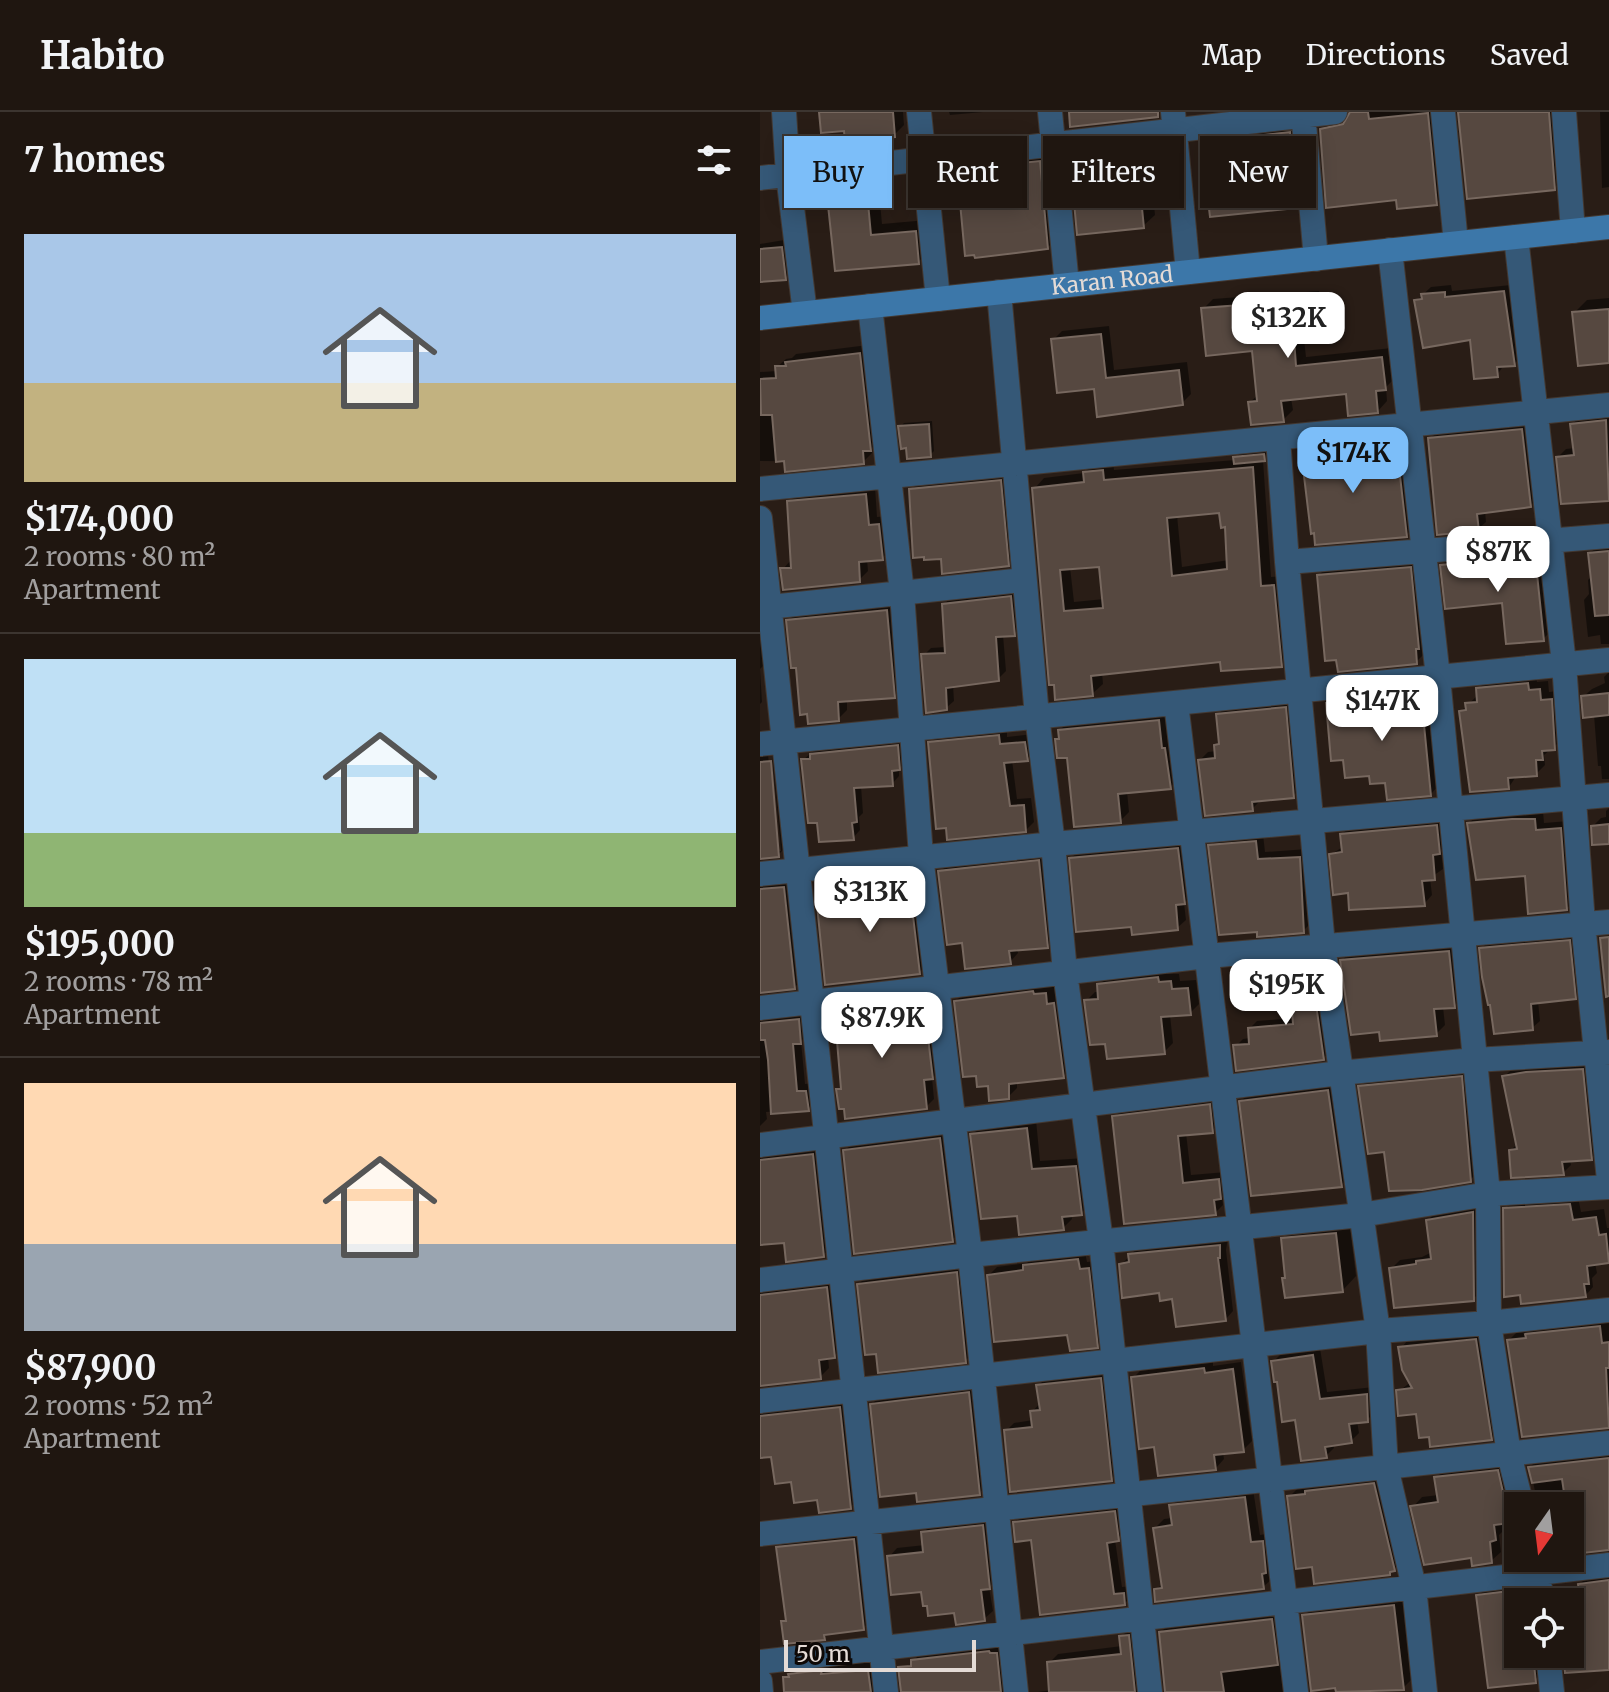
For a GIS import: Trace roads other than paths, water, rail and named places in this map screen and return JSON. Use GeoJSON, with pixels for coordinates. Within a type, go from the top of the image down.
{"type":"FeatureCollection","features":[{"type":"Feature","properties":{"kind":"street"},"geometry":{"type":"LineString","coordinates":[[784,112],[786,136]]}},
{"type":"Feature","properties":{"kind":"street"},"geometry":{"type":"LineString","coordinates":[[919,112],[921,136]]}},
{"type":"Feature","properties":{"kind":"street"},"geometry":{"type":"LineString","coordinates":[[1050,112],[1052,136]]}},
{"type":"Feature","properties":{"kind":"street"},"geometry":{"type":"LineString","coordinates":[[1095,136],[1174,121],[1335,112]]}},
{"type":"Feature","properties":{"kind":"street"},"geometry":{"type":"LineString","coordinates":[[1443,112],[1456,243]]}},
{"type":"Feature","properties":{"kind":"street"},"geometry":{"type":"LineString","coordinates":[[1564,112],[1573,231]]}},
{"type":"Feature","properties":{"kind":"street"},"geometry":{"type":"LineString","coordinates":[[1303,114],[1316,259]]}},
{"type":"Feature","properties":{"kind":"street"},"geometry":{"type":"LineString","coordinates":[[1174,121],[1188,272]]}},
{"type":"Feature","properties":{"kind":"street"},"geometry":{"type":"LineString","coordinates":[[760,178],[784,175]]}},
{"type":"Feature","properties":{"kind":"street"},"geometry":{"type":"LineString","coordinates":[[792,208],[805,313]]}},
{"type":"Feature","properties":{"kind":"street"},"geometry":{"type":"LineString","coordinates":[[928,208],[938,299]]}},
{"type":"Feature","properties":{"kind":"street"},"geometry":{"type":"LineString","coordinates":[[1059,208],[1067,285]]}},
{"type":"Feature","properties":{"kind":"street","name":"Karan Road"},"geometry":{"type":"LineString","coordinates":[[760,318],[1609,227]]}},
{"type":"Feature","properties":{"kind":"street"},"geometry":{"type":"LineString","coordinates":[[1516,237],[1564,664],[1583,923],[1602,1052],[1609,1180]]}},
{"type":"Feature","properties":{"kind":"street"},"geometry":{"type":"LineString","coordinates":[[1390,250],[1438,677],[1488,1194],[1489,1323],[1509,1454],[1518,1492]]}},
{"type":"Feature","properties":{"kind":"street"},"geometry":{"type":"LineString","coordinates":[[999,292],[1037,716],[1065,972],[1101,1241],[1150,1692]]}},
{"type":"Feature","properties":{"kind":"street"},"geometry":{"type":"LineString","coordinates":[[870,306],[902,593],[921,856],[984,1377],[1016,1692]]}},
{"type":"Feature","properties":{"kind":"street"},"geometry":{"type":"LineString","coordinates":[[760,489],[1609,405]]}},
{"type":"Feature","properties":{"kind":"street"},"geometry":{"type":"LineString","coordinates":[[1278,438],[1323,945],[1378,1331],[1386,1467],[1414,1587],[1425,1692]]}},
{"type":"Feature","properties":{"kind":"street"},"geometry":{"type":"LineString","coordinates":[[760,518],[772,743],[796,870],[812,1002],[886,1692]]}},
{"type":"Feature","properties":{"kind":"street"},"geometry":{"type":"LineString","coordinates":[[1287,562],[1609,536]]}},
{"type":"Feature","properties":{"kind":"street"},"geometry":{"type":"LineString","coordinates":[[765,607],[1023,580]]}},
{"type":"Feature","properties":{"kind":"street"},"geometry":{"type":"LineString","coordinates":[[772,743],[1609,660]]}},
{"type":"Feature","properties":{"kind":"street"},"geometry":{"type":"LineString","coordinates":[[1176,703],[1296,1692]]}},
{"type":"Feature","properties":{"kind":"street"},"geometry":{"type":"LineString","coordinates":[[760,874],[921,856],[1609,795]]}},
{"type":"Feature","properties":{"kind":"street"},"geometry":{"type":"LineString","coordinates":[[760,1008],[1207,956],[1609,922]]}},
{"type":"Feature","properties":{"kind":"street"},"geometry":{"type":"LineString","coordinates":[[760,1145],[1340,1073],[1602,1052]]}},
{"type":"Feature","properties":{"kind":"street"},"geometry":{"type":"LineString","coordinates":[[760,1280],[1361,1215],[1488,1194],[1609,1187]]}},
{"type":"Feature","properties":{"kind":"street"},"geometry":{"type":"LineString","coordinates":[[760,1401],[1378,1331],[1609,1310]]}},
{"type":"Feature","properties":{"kind":"street"},"geometry":{"type":"LineString","coordinates":[[760,1534],[1609,1443]]}},
{"type":"Feature","properties":{"kind":"street"},"geometry":{"type":"LineString","coordinates":[[1584,1565],[1609,1565]]}},
{"type":"Feature","properties":{"kind":"street"},"geometry":{"type":"LineString","coordinates":[[760,1662],[1414,1587],[1504,1572]]}},
{"type":"Feature","properties":{"kind":"street"},"geometry":{"type":"LineString","coordinates":[[1549,1668],[1552,1692]]}},
{"type":"Feature","properties":{"kind":"street"},"geometry":{"type":"LineString","coordinates":[[760,1681],[761,1692]]}}]}
